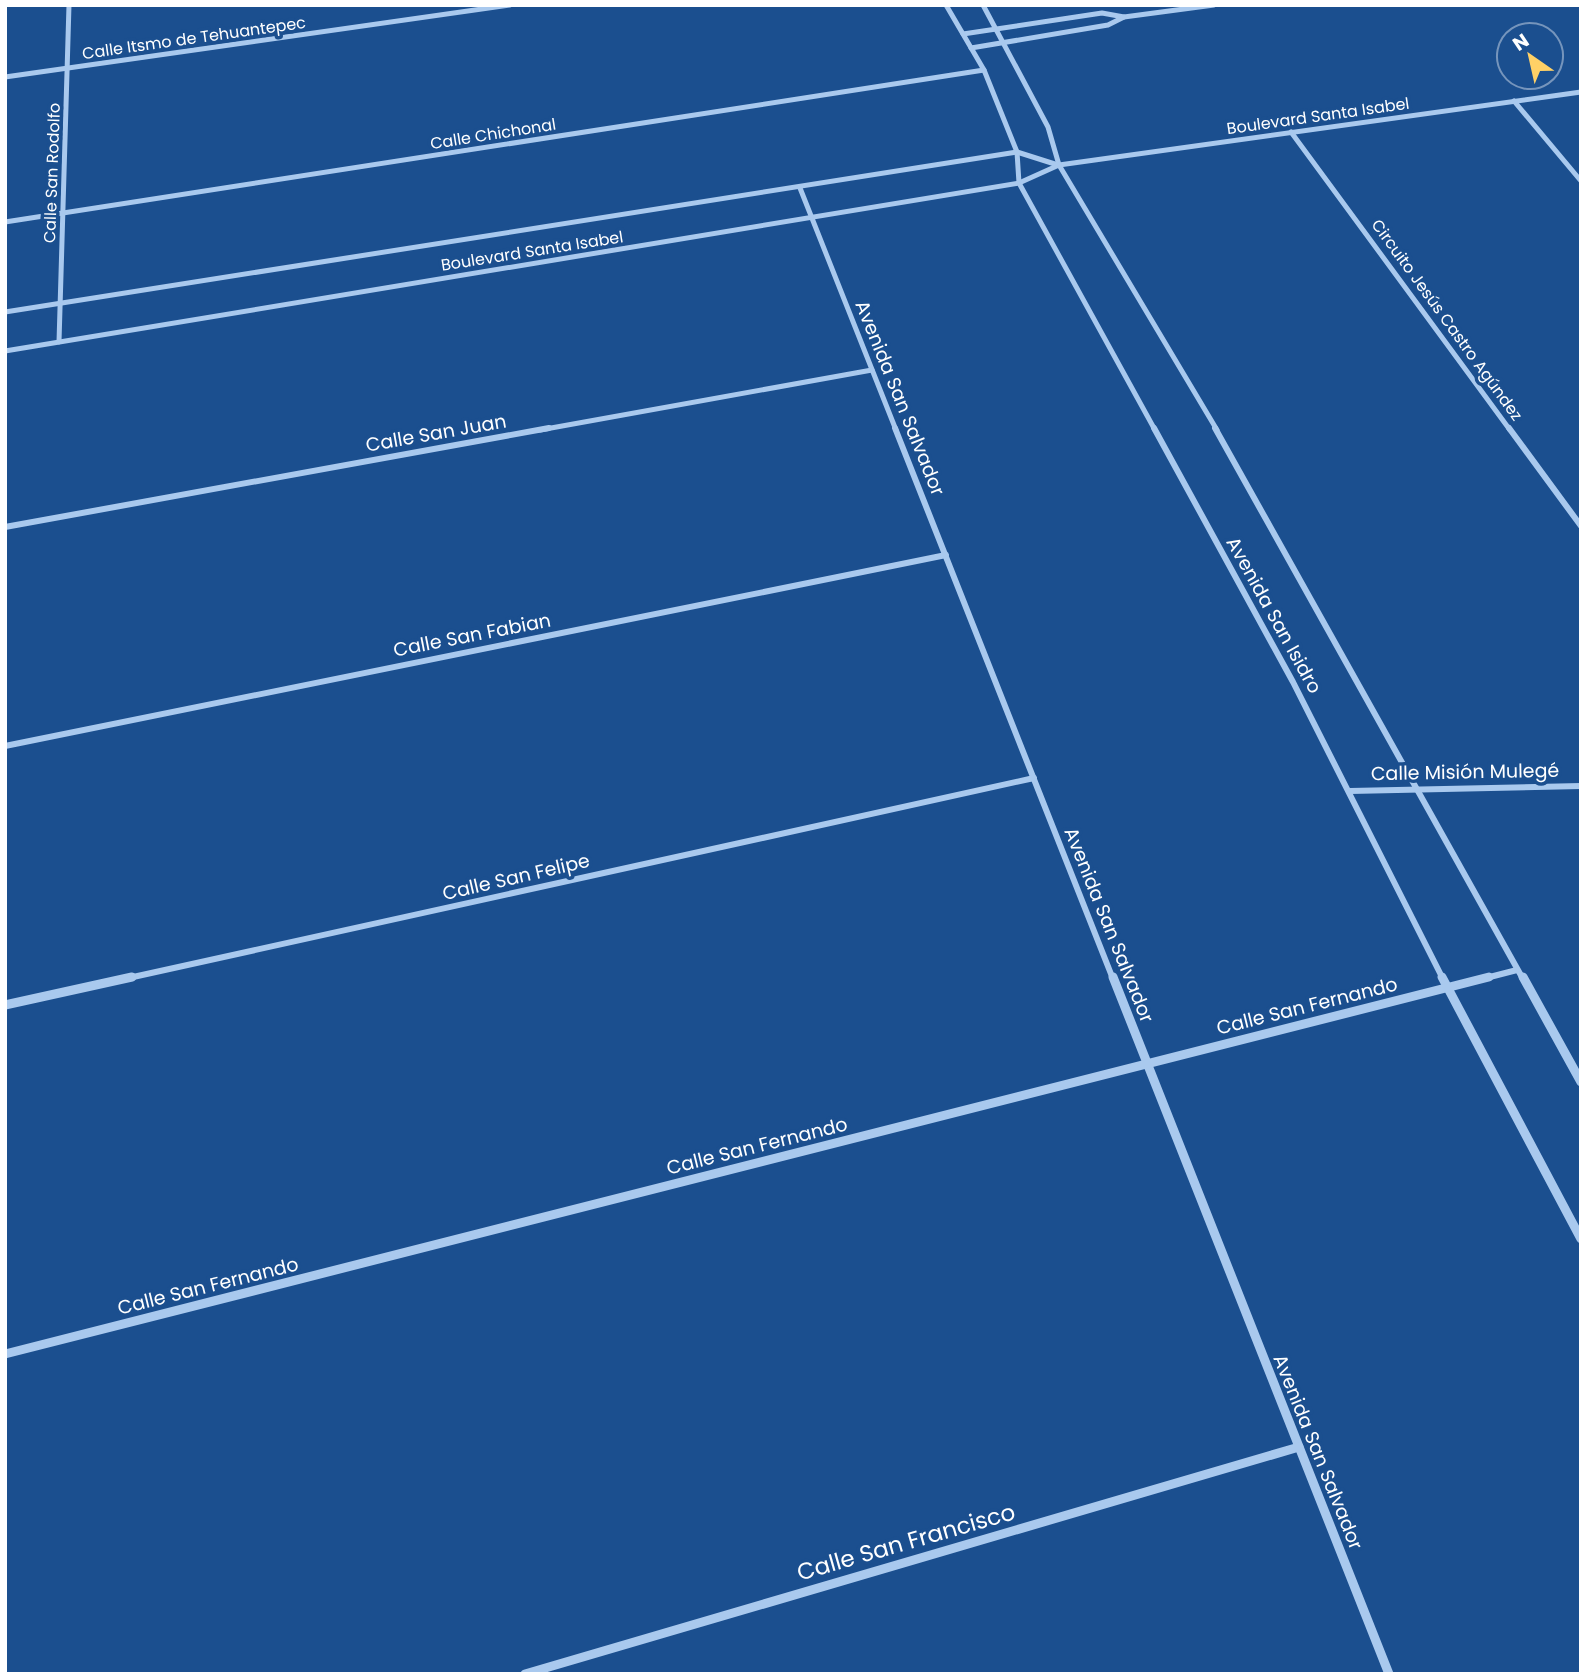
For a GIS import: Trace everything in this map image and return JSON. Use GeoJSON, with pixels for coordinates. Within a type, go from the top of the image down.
{"type":"FeatureCollection","features":[{"type":"Feature","properties":{"kind":"street","name":"Calle San Rodolfo"},"geometry":{"type":"LineString","coordinates":[[59,342],[69,5]]}},
{"type":"Feature","properties":{"kind":"street","name":"Calle Itsmo de Tehuantepec"},"geometry":{"type":"LineString","coordinates":[[5,76],[510,5]]}},
{"type":"Feature","properties":{"kind":"street","name":"Avenida San Isidro"},"geometry":{"type":"LineString","coordinates":[[946,5],[984,71],[1017,152],[1019,183],[1293,682],[1350,790],[1447,987],[1581,1239]]}},
{"type":"Feature","properties":{"kind":"street"},"geometry":{"type":"LineString","coordinates":[[983,5],[1048,127],[1059,165],[1236,463],[1581,1082]]}},
{"type":"Feature","properties":{"kind":"street"},"geometry":{"type":"LineString","coordinates":[[963,34],[1102,13],[1124,17],[1214,5]]}},
{"type":"Feature","properties":{"kind":"street"},"geometry":{"type":"LineString","coordinates":[[971,48],[1108,26],[1124,17]]}},
{"type":"Feature","properties":{"kind":"street","name":"Calle Chichonal"},"geometry":{"type":"LineString","coordinates":[[5,222],[984,71]]}},
{"type":"Feature","properties":{"kind":"street","name":"Boulevard Santa Isabel"},"geometry":{"type":"LineString","coordinates":[[5,351],[1019,183],[1059,165],[1581,92]]}},
{"type":"Feature","properties":{"kind":"street"},"geometry":{"type":"LineString","coordinates":[[1514,101],[1581,181]]}},
{"type":"Feature","properties":{"kind":"street","name":"Circuito Jesús Castro Agúndez"},"geometry":{"type":"LineString","coordinates":[[1291,132],[1581,526]]}},
{"type":"Feature","properties":{"kind":"street","name":"Boulevard Santa Isabel"},"geometry":{"type":"LineString","coordinates":[[5,312],[1017,152],[1059,165]]}},
{"type":"Feature","properties":{"kind":"street","name":"Avenida San Salvador"},"geometry":{"type":"LineString","coordinates":[[800,188],[1389,1674]]}},
{"type":"Feature","properties":{"kind":"street","name":"Calle San Juan"},"geometry":{"type":"LineString","coordinates":[[5,527],[872,370]]}},
{"type":"Feature","properties":{"kind":"street","name":"Calle San Fabian"},"geometry":{"type":"LineString","coordinates":[[5,746],[946,555]]}},
{"type":"Feature","properties":{"kind":"street","name":"Calle San Felipe"},"geometry":{"type":"LineString","coordinates":[[5,1005],[1034,778]]}},
{"type":"Feature","properties":{"kind":"street","name":"Calle Misión Mulegé"},"geometry":{"type":"LineString","coordinates":[[1350,790],[1581,786]]}},
{"type":"Feature","properties":{"kind":"street","name":"Calle San Fernando"},"geometry":{"type":"LineString","coordinates":[[5,1354],[1517,970]]}},
{"type":"Feature","properties":{"kind":"street","name":"Calle San Francisco"},"geometry":{"type":"LineString","coordinates":[[525,1674],[1299,1447]]}}]}
